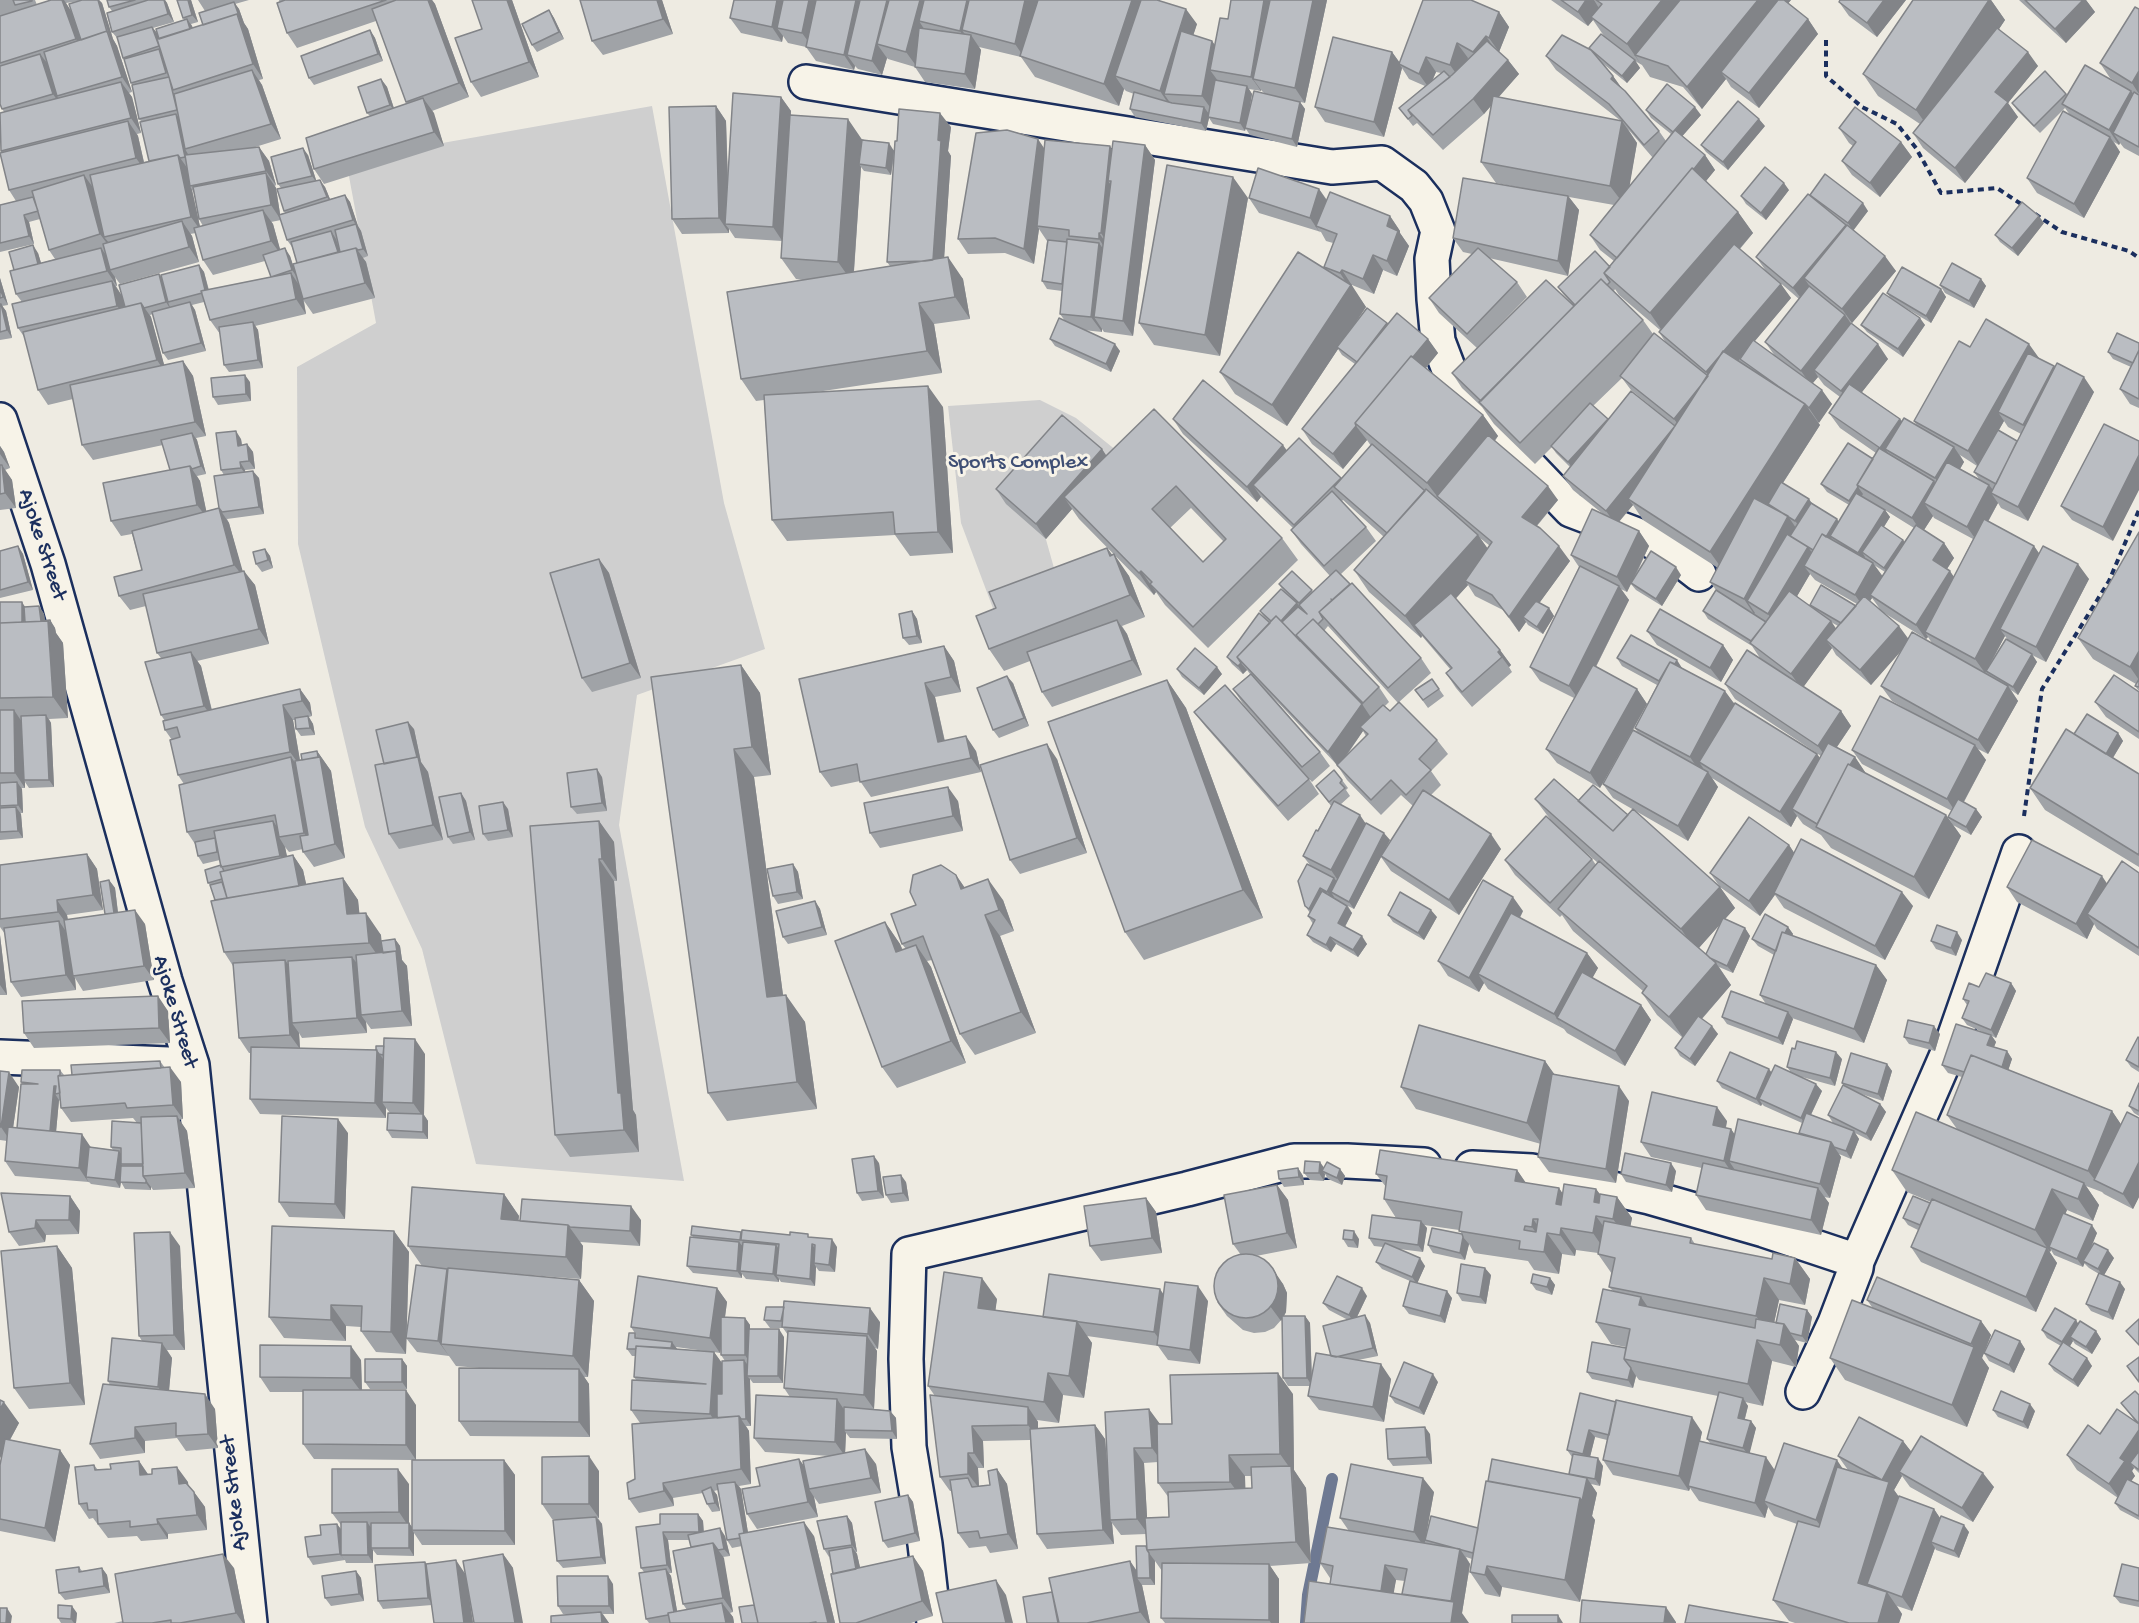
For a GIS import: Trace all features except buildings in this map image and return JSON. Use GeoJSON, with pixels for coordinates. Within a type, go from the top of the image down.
{"type":"FeatureCollection","features":[{"type":"Feature","properties":{"kind":"street"},"geometry":{"type":"LineString","coordinates":[[806,82],[1332,168],[1382,163],[1414,186],[1426,201],[1438,231],[1432,259],[1438,341],[1457,391],[1571,510],[1650,540],[1699,574]]}},
{"type":"Feature","properties":{"kind":"street","name":"Ajoke Street"},"geometry":{"type":"LineString","coordinates":[[0,420],[48,564],[165,981],[192,1065],[250,1623]]}},
{"type":"Feature","properties":{"kind":"street"},"geometry":{"type":"LineString","coordinates":[[1803,1392],[1835,1323],[1857,1261],[1953,1041],[2019,852]]}},
{"type":"Feature","properties":{"kind":"street"},"geometry":{"type":"LineString","coordinates":[[0,1057],[192,1065]]}},
{"type":"Feature","properties":{"kind":"street"},"geometry":{"type":"LineString","coordinates":[[934,1623],[925,1544],[909,1447],[906,1359],[909,1254],[1187,1189],[1294,1161],[1347,1161],[1532,1171],[1649,1197],[1764,1230],[1857,1261]]}},
{"type":"Feature","properties":{"kind":"path"},"geometry":{"type":"LineString","coordinates":[[1826,40],[1826,76],[1862,107],[1897,124],[1916,148],[1941,193],[1998,188],[2025,206]]}},
{"type":"Feature","properties":{"kind":"path"},"geometry":{"type":"LineString","coordinates":[[2034,213],[2062,232],[2129,251],[2139,258]]}},
{"type":"Feature","properties":{"kind":"path"},"geometry":{"type":"LineString","coordinates":[[2019,852],[2042,690],[2109,580],[2139,510]]}},
{"type":"Feature","properties":{"kind":"green space"},"geometry":{"type":"Polygon","coordinates":[[[652,106],[724,503],[765,649],[637,695],[619,825],[684,1181],[476,1164],[422,949],[365,827],[298,544],[297,367],[376,323],[346,160],[652,106]]]}},
{"type":"Feature","properties":{"kind":"green space","name":"Sports Complex"},"geometry":{"type":"Polygon","coordinates":[[[1040,400],[1076,418],[1117,451],[1043,529],[1056,575],[997,619],[961,523],[948,406],[1040,400]]]}},
{"type":"Feature","properties":{"kind":"waterway"},"geometry":{"type":"LineString","coordinates":[[1306,1623],[1308,1595],[1332,1479]]}}]}
